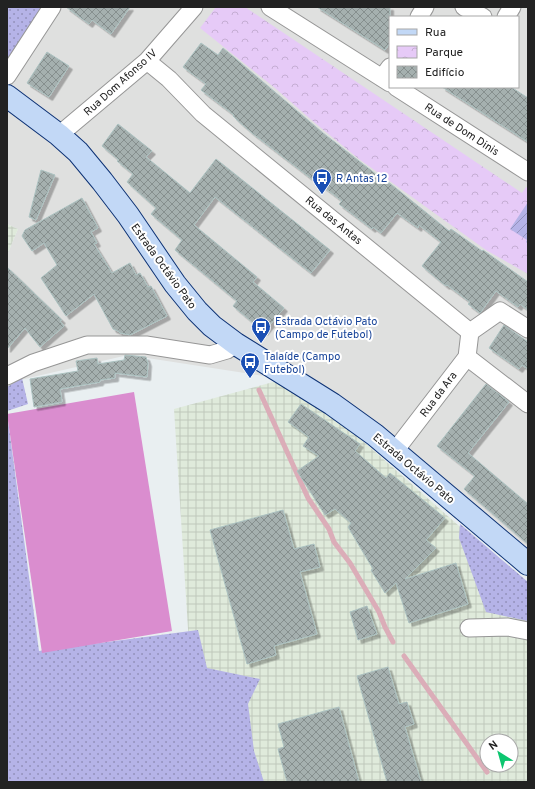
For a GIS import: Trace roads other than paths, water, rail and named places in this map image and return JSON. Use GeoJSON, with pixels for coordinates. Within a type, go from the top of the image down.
{"type":"FeatureCollection","features":[{"type":"Feature","properties":{"kind":"street"},"geometry":{"type":"LineString","coordinates":[[7,76],[52,7]]}},
{"type":"Feature","properties":{"kind":"street","name":"Rua Dom Afonso IV"},"geometry":{"type":"LineString","coordinates":[[60,135],[147,61],[194,7]]}},
{"type":"Feature","properties":{"kind":"street","name":"Rua de Dom Dinis"},"geometry":{"type":"LineString","coordinates":[[270,7],[389,79]]}},
{"type":"Feature","properties":{"kind":"street"},"geometry":{"type":"LineString","coordinates":[[420,16],[425,7]]}},
{"type":"Feature","properties":{"kind":"street"},"geometry":{"type":"LineString","coordinates":[[464,7],[481,16]]}},
{"type":"Feature","properties":{"kind":"street"},"geometry":{"type":"LineString","coordinates":[[507,16],[512,7]]}},
{"type":"Feature","properties":{"kind":"street","name":"Rua das Antas"},"geometry":{"type":"LineString","coordinates":[[147,61],[169,79],[203,114],[470,332]]}},
{"type":"Feature","properties":{"kind":"street","name":"Rua de Dom Dinis"},"geometry":{"type":"LineString","coordinates":[[402,88],[528,172]]}},
{"type":"Feature","properties":{"kind":"street","name":"Estrada Octávio Pato"},"geometry":{"type":"LineString","coordinates":[[7,96],[60,135],[95,171],[176,284],[197,311],[212,326],[236,344],[332,404],[375,435],[528,564]]}},
{"type":"Feature","properties":{"kind":"street"},"geometry":{"type":"LineString","coordinates":[[528,330],[500,311],[470,332],[467,357],[528,404]]}},
{"type":"Feature","properties":{"kind":"street"},"geometry":{"type":"LineString","coordinates":[[7,376],[33,363],[87,345],[146,346],[210,356],[226,350],[236,344]]}},
{"type":"Feature","properties":{"kind":"street","name":"Rua da Ara"},"geometry":{"type":"LineString","coordinates":[[394,452],[467,357]]}},
{"type":"Feature","properties":{"kind":"street"},"geometry":{"type":"LineString","coordinates":[[469,628],[508,627],[528,630]]}},
{"type":"Feature","properties":{"kind":"waterway"},"geometry":{"type":"LineString","coordinates":[[259,390],[308,498],[329,529],[334,542],[350,563],[379,612],[393,642]]}},
{"type":"Feature","properties":{"kind":"waterway"},"geometry":{"type":"LineString","coordinates":[[404,656],[479,761]]}},
{"type":"Feature","properties":{"kind":"place","name":"R Antas 12"},"geometry":{"type":"Point","coordinates":[322,195]}},
{"type":"Feature","properties":{"kind":"place","name":"Estrada Octávio Pato (Campo de Futebol)"},"geometry":{"type":"Point","coordinates":[261,344]}},
{"type":"Feature","properties":{"kind":"place","name":"Talaíde (Campo Futebol)"},"geometry":{"type":"Point","coordinates":[250,379]}}]}
